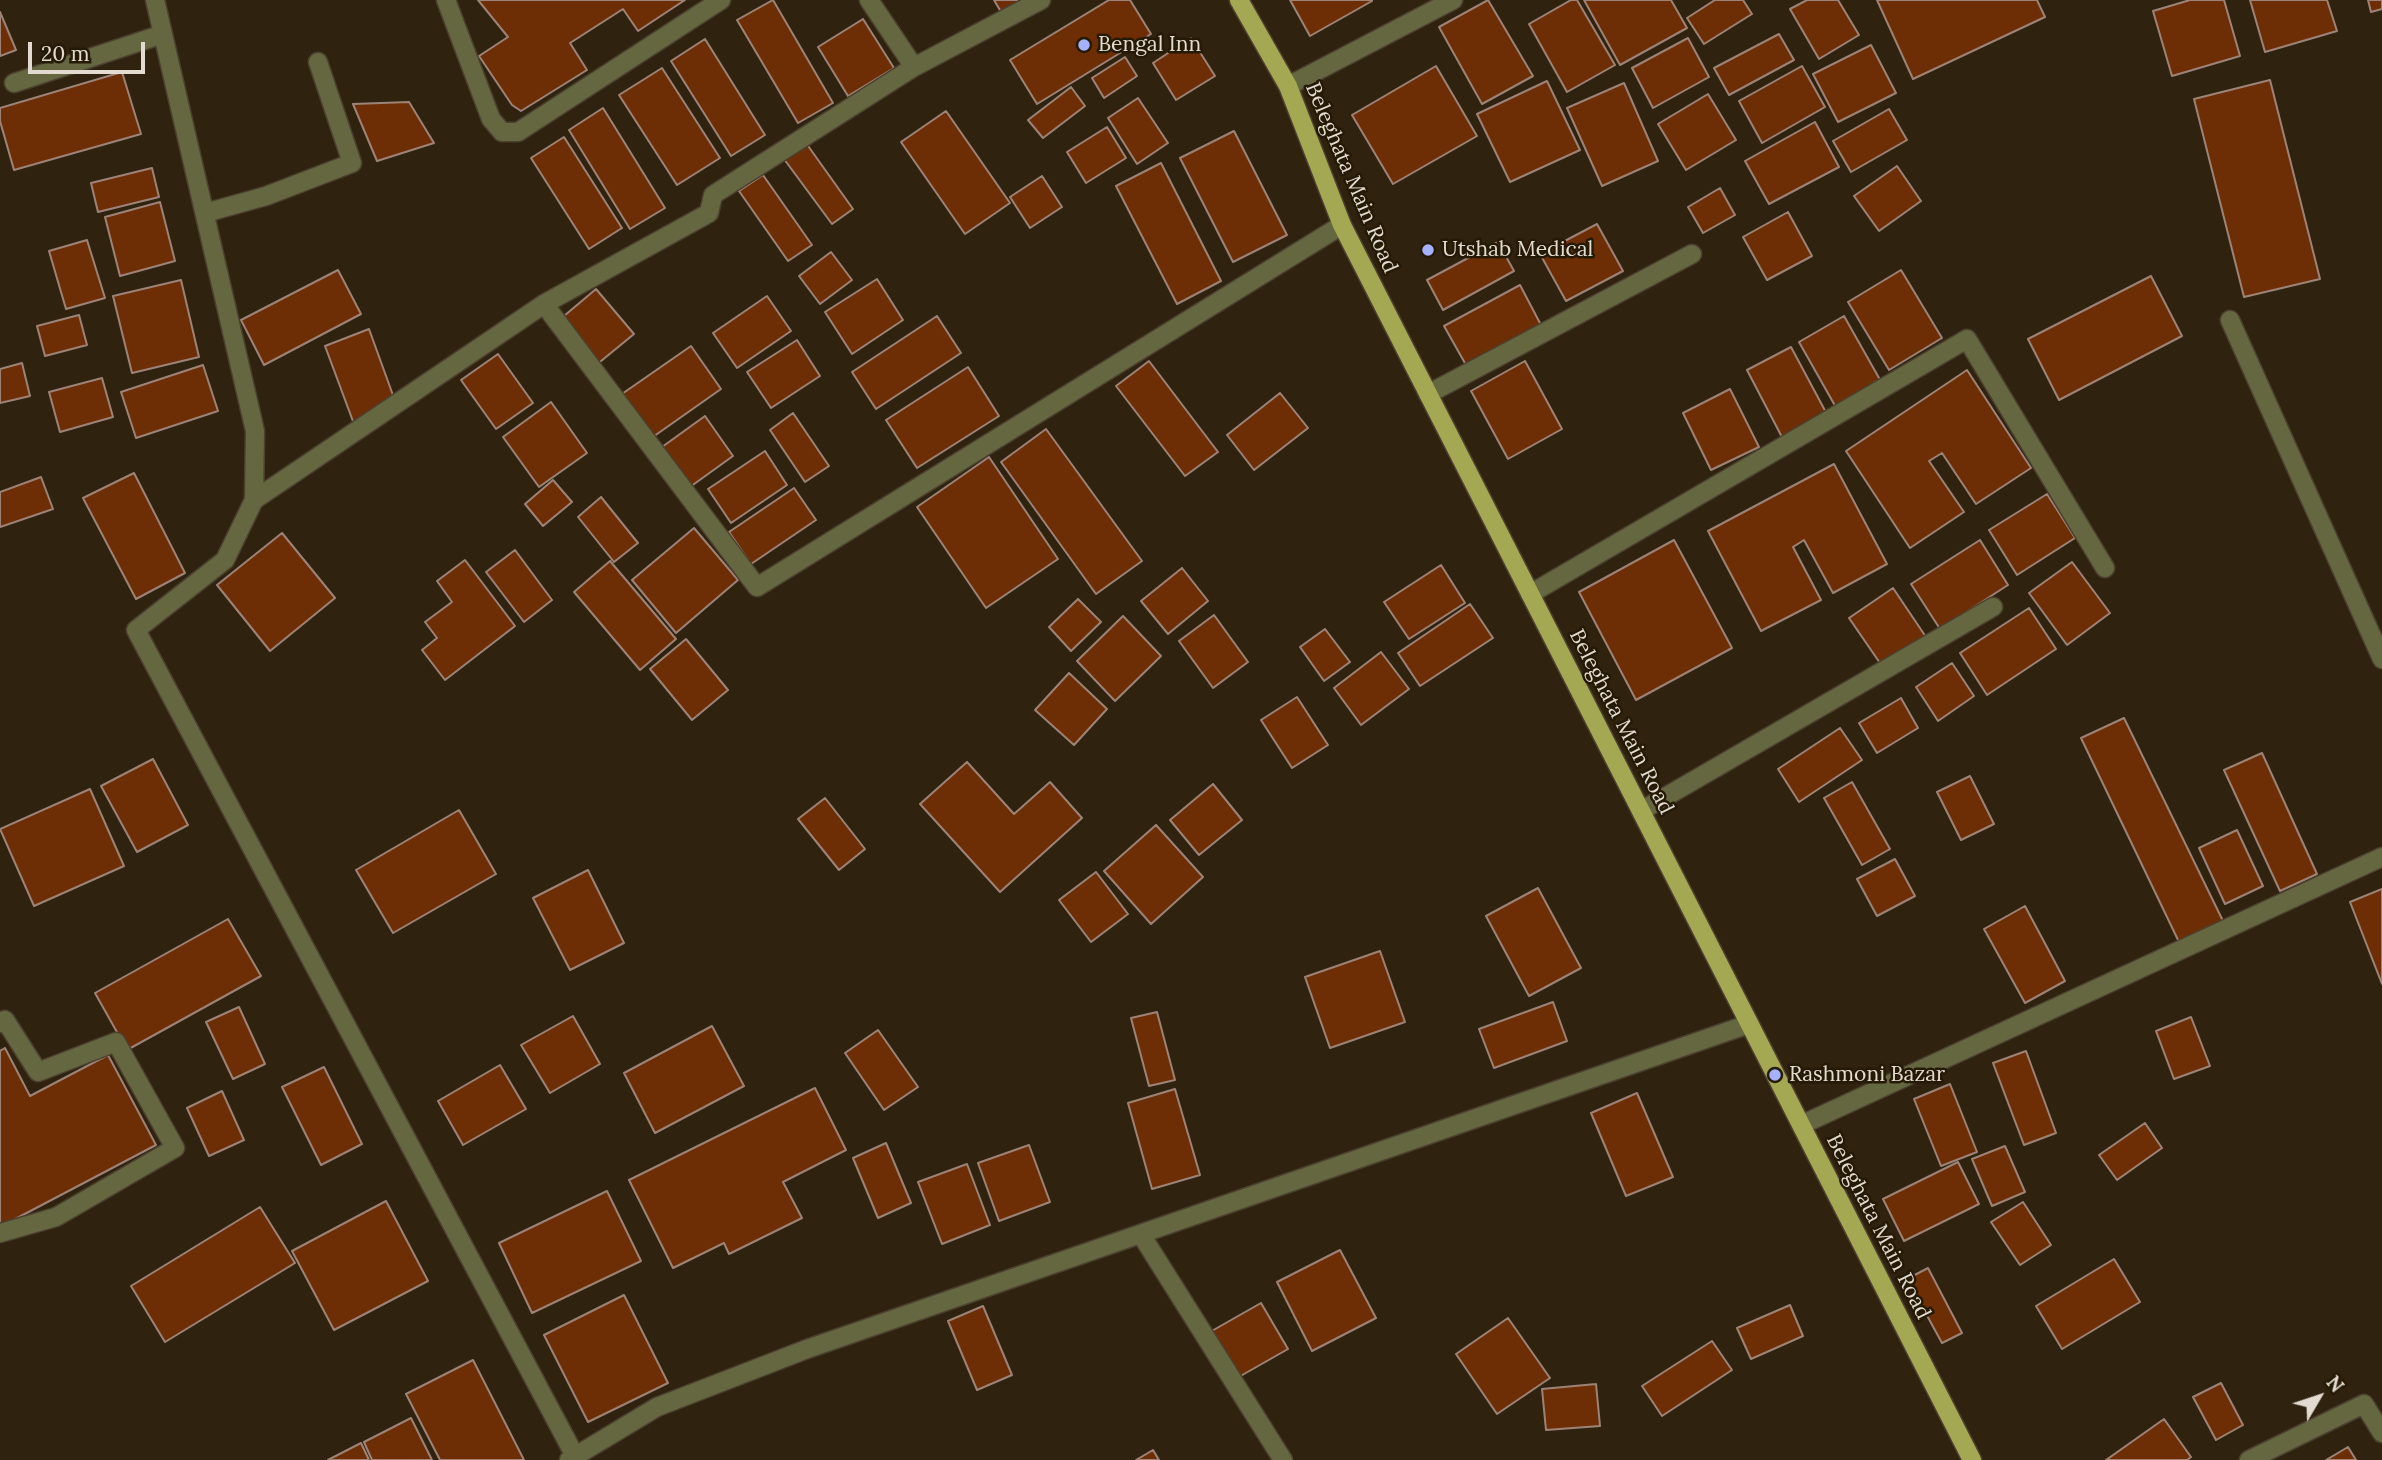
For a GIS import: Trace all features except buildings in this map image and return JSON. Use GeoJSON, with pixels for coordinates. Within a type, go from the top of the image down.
{"type":"FeatureCollection","features":[{"type":"Feature","properties":{"kind":"main road","name":"Beleghata Main Road"},"geometry":{"type":"LineString","coordinates":[[1239,0],[1287,86],[1342,225],[1972,1460]]}},
{"type":"Feature","properties":{"kind":"street"},"geometry":{"type":"LineString","coordinates":[[155,0],[255,431],[254,500],[225,560],[136,630],[572,1458],[669,1403],[807,1349],[1142,1236],[1749,1024]]}},
{"type":"Feature","properties":{"kind":"street"},"geometry":{"type":"LineString","coordinates":[[446,0],[491,119],[502,132],[518,132],[721,0]]}},
{"type":"Feature","properties":{"kind":"street"},"geometry":{"type":"LineString","coordinates":[[869,0],[914,67]]}},
{"type":"Feature","properties":{"kind":"street"},"geometry":{"type":"LineString","coordinates":[[254,500],[544,304],[709,214],[713,195],[914,67],[1041,0]]}},
{"type":"Feature","properties":{"kind":"street"},"geometry":{"type":"LineString","coordinates":[[1287,86],[1453,0]]}},
{"type":"Feature","properties":{"kind":"street"},"geometry":{"type":"LineString","coordinates":[[14,83],[163,34]]}},
{"type":"Feature","properties":{"kind":"street"},"geometry":{"type":"LineString","coordinates":[[205,213],[266,196],[352,163],[318,62]]}},
{"type":"Feature","properties":{"kind":"street"},"geometry":{"type":"LineString","coordinates":[[544,304],[757,587],[1342,225]]}},
{"type":"Feature","properties":{"kind":"street"},"geometry":{"type":"LineString","coordinates":[[1428,394],[1692,254]]}},
{"type":"Feature","properties":{"kind":"street"},"geometry":{"type":"LineString","coordinates":[[2230,320],[2382,659]]}},
{"type":"Feature","properties":{"kind":"street"},"geometry":{"type":"LineString","coordinates":[[1530,594],[1968,339],[2105,568]]}},
{"type":"Feature","properties":{"kind":"street"},"geometry":{"type":"LineString","coordinates":[[1641,811],[1993,607]]}},
{"type":"Feature","properties":{"kind":"street"},"geometry":{"type":"LineString","coordinates":[[1801,1125],[2382,857]]}},
{"type":"Feature","properties":{"kind":"street"},"geometry":{"type":"LineString","coordinates":[[0,1023],[5,1020],[38,1072],[116,1042],[175,1148],[56,1217],[0,1233]]}},
{"type":"Feature","properties":{"kind":"street"},"geometry":{"type":"LineString","coordinates":[[1142,1236],[1283,1460]]}},
{"type":"Feature","properties":{"kind":"street"},"geometry":{"type":"LineString","coordinates":[[2249,1460],[2364,1404],[2382,1433]]}},
{"type":"Feature","properties":{"kind":"place","name":"Bengal Inn"},"geometry":{"type":"Point","coordinates":[1084,45]}},
{"type":"Feature","properties":{"kind":"place","name":"Utshab Medical"},"geometry":{"type":"Point","coordinates":[1428,250]}},
{"type":"Feature","properties":{"kind":"place","name":"Rashmoni Bazar"},"geometry":{"type":"Point","coordinates":[1775,1075]}}]}
